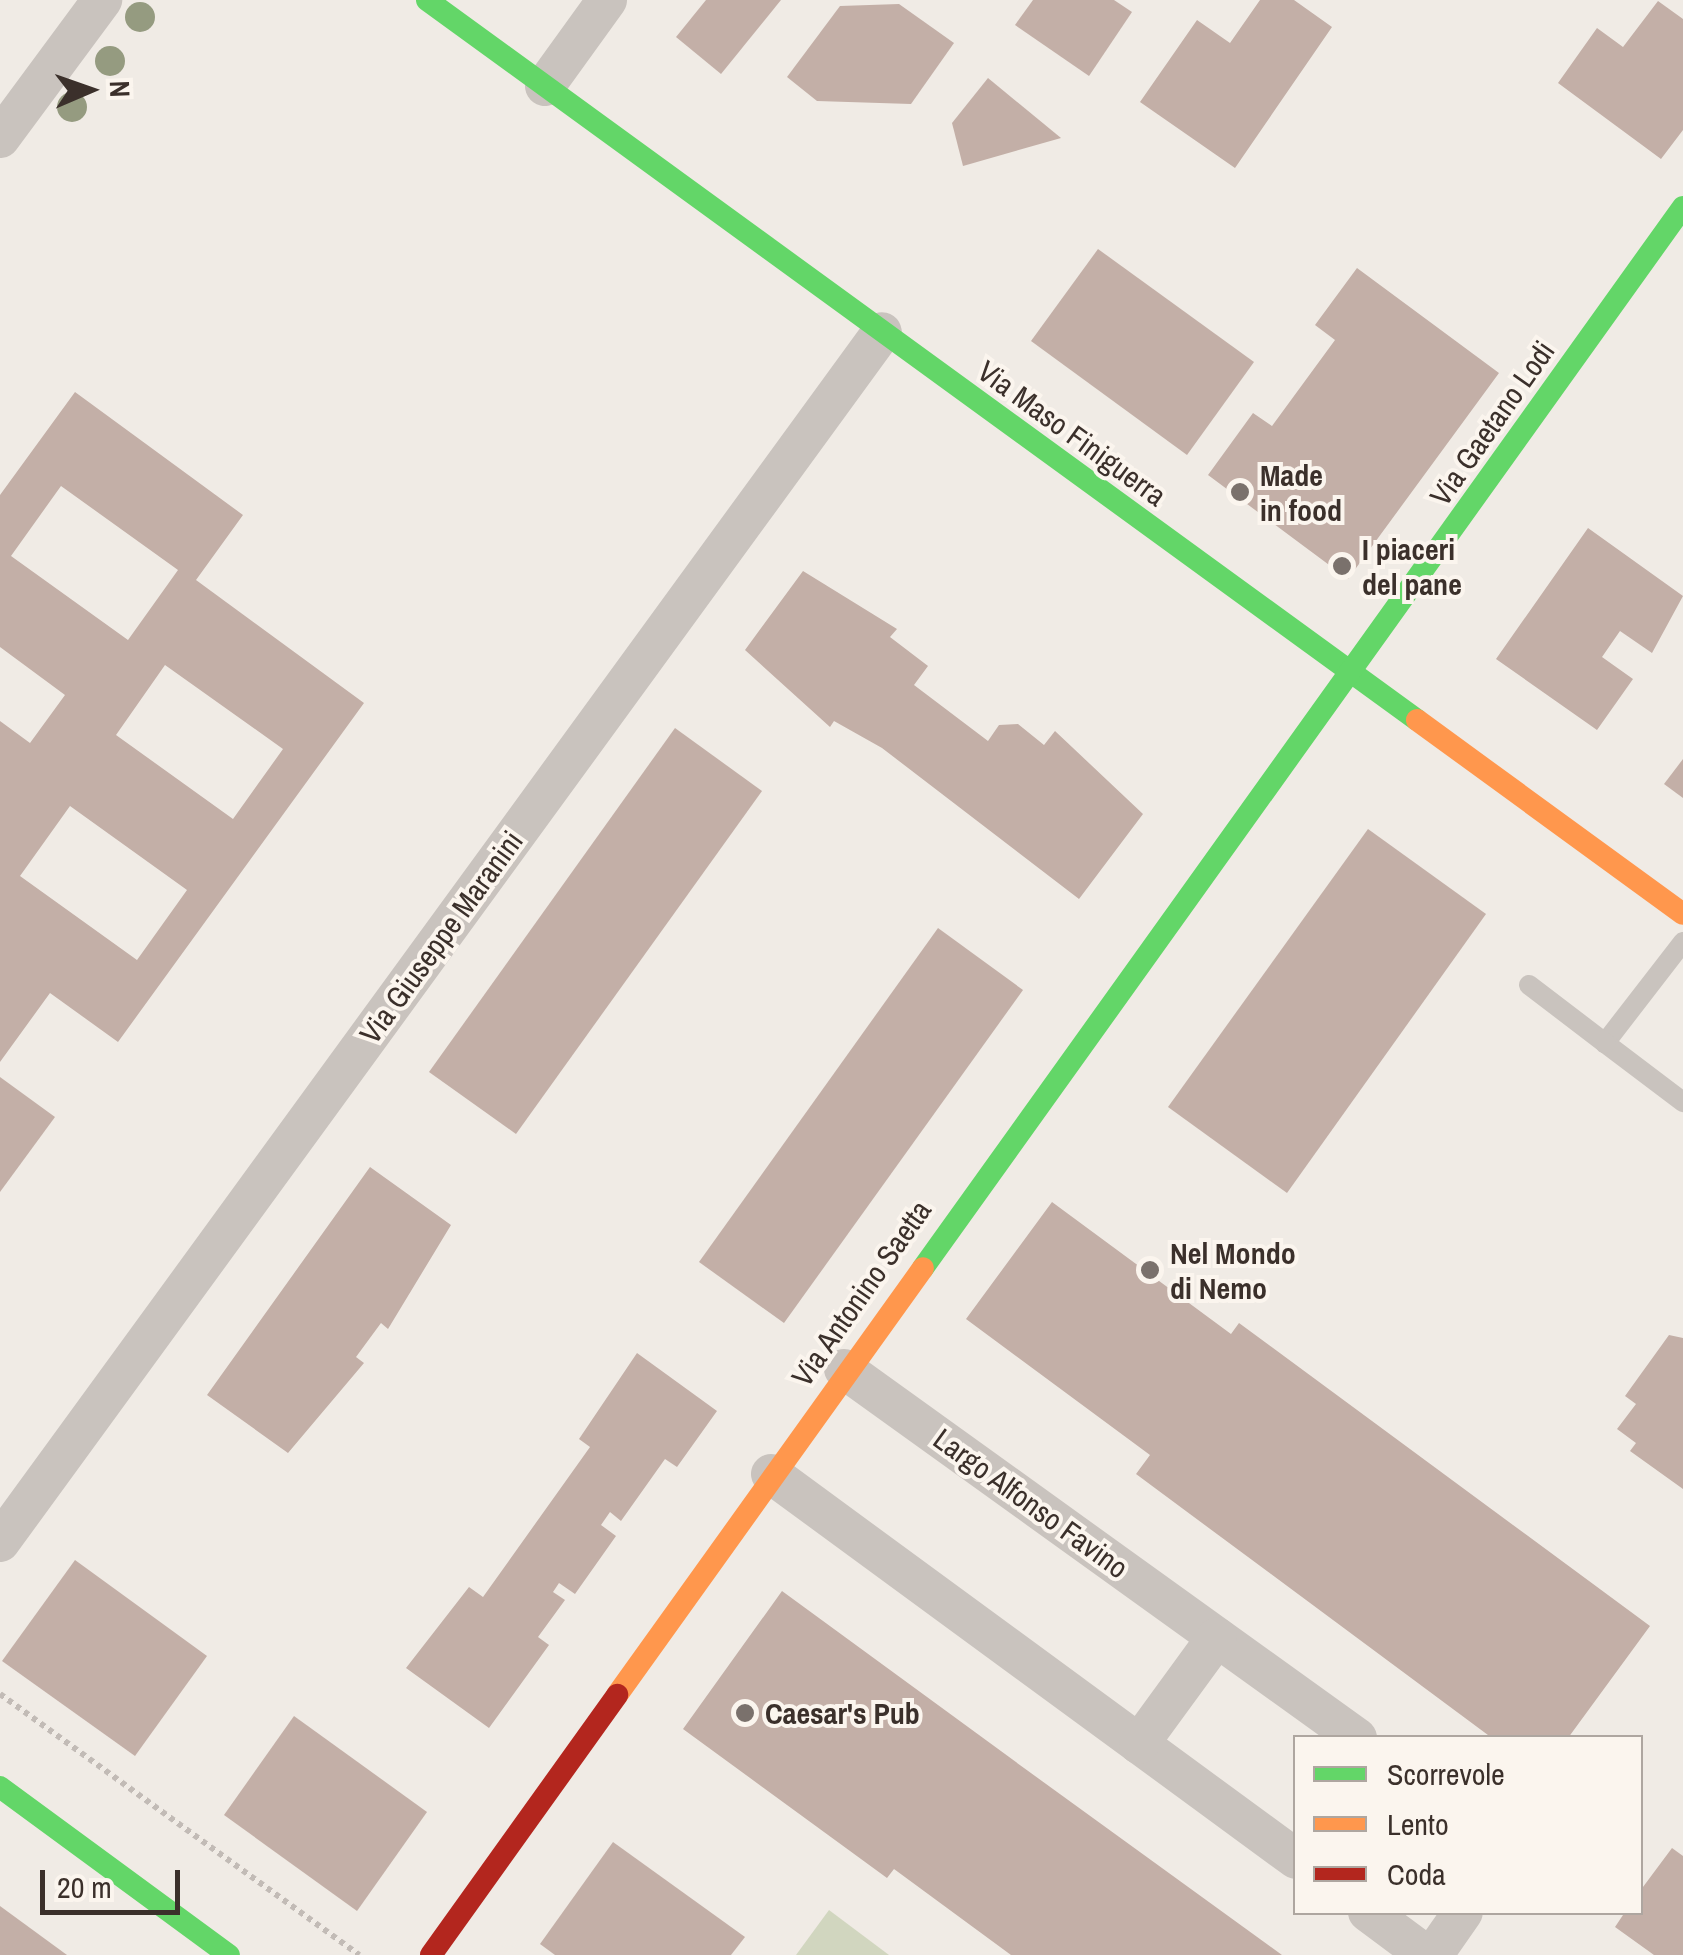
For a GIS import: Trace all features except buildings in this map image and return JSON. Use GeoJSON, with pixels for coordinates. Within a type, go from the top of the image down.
{"type":"FeatureCollection","features":[{"type":"Feature","properties":{"kind":"street"},"geometry":{"type":"LineString","coordinates":[[0,138],[102,0]]}},
{"type":"Feature","properties":{"kind":"street","name":"Via Maso Finiguerra"},"geometry":{"type":"LineString","coordinates":[[427,0],[1683,914]]}},
{"type":"Feature","properties":{"kind":"street"},"geometry":{"type":"LineString","coordinates":[[545,86],[606,0]]}},
{"type":"Feature","properties":{"kind":"street","name":"Via Gaetano Lodi"},"geometry":{"type":"LineString","coordinates":[[1349,673],[1683,206]]}},
{"type":"Feature","properties":{"kind":"street","name":"Via Giuseppe Maranini"},"geometry":{"type":"LineString","coordinates":[[0,1542],[882,332]]}},
{"type":"Feature","properties":{"kind":"street","name":"Via Antonino Saetta"},"geometry":{"type":"LineString","coordinates":[[432,1955],[844,1369],[1349,673]]}},
{"type":"Feature","properties":{"kind":"street","name":"Largo Alfonso Favino"},"geometry":{"type":"LineString","coordinates":[[844,1369],[1353,1735]]}},
{"type":"Feature","properties":{"kind":"street"},"geometry":{"type":"LineString","coordinates":[[770,1474],[1293,1857]]}},
{"type":"Feature","properties":{"kind":"street"},"geometry":{"type":"LineString","coordinates":[[1139,1744],[1217,1637]]}},
{"type":"Feature","properties":{"kind":"street"},"geometry":{"type":"LineString","coordinates":[[0,1787],[229,1955]]}},
{"type":"Feature","properties":{"kind":"street"},"geometry":{"type":"LineString","coordinates":[[1372,1915],[1430,1955],[1461,1915]]}},
{"type":"Feature","properties":{"kind":"lane"},"geometry":{"type":"LineString","coordinates":[[1605,1044],[1683,942]]}},
{"type":"Feature","properties":{"kind":"lane"},"geometry":{"type":"LineString","coordinates":[[1529,985],[1683,1102]]}},
{"type":"Feature","properties":{"kind":"path"},"geometry":{"type":"LineString","coordinates":[[0,1694],[359,1955]]}},
{"type":"Feature","properties":{"kind":"green space"},"geometry":{"type":"Polygon","coordinates":[[[829,1910],[889,1955],[796,1955],[829,1910]]]}},
{"type":"Feature","properties":{"kind":"traffic: fast"},"geometry":{"type":"LineString","coordinates":[[427,0],[1417,720]]}},
{"type":"Feature","properties":{"kind":"traffic: fast"},"geometry":{"type":"LineString","coordinates":[[923,1268],[1683,207]]}},
{"type":"Feature","properties":{"kind":"traffic: fast"},"geometry":{"type":"LineString","coordinates":[[0,1787],[229,1955]]}},
{"type":"Feature","properties":{"kind":"traffic: slow"},"geometry":{"type":"LineString","coordinates":[[1417,720],[1683,914]]}},
{"type":"Feature","properties":{"kind":"traffic: slow"},"geometry":{"type":"LineString","coordinates":[[617,1695],[923,1268]]}},
{"type":"Feature","properties":{"kind":"traffic: jam"},"geometry":{"type":"LineString","coordinates":[[431,1955],[617,1695]]}},
{"type":"Feature","properties":{"kind":"place","name":"Made in food"},"geometry":{"type":"Point","coordinates":[1240,492]}},
{"type":"Feature","properties":{"kind":"place","name":"I piaceri del pane"},"geometry":{"type":"Point","coordinates":[1342,566]}},
{"type":"Feature","properties":{"kind":"place","name":"Nel Mondo di Nemo"},"geometry":{"type":"Point","coordinates":[1150,1270]}},
{"type":"Feature","properties":{"kind":"place","name":"Caesar's Pub"},"geometry":{"type":"Point","coordinates":[745,1713]}}]}
